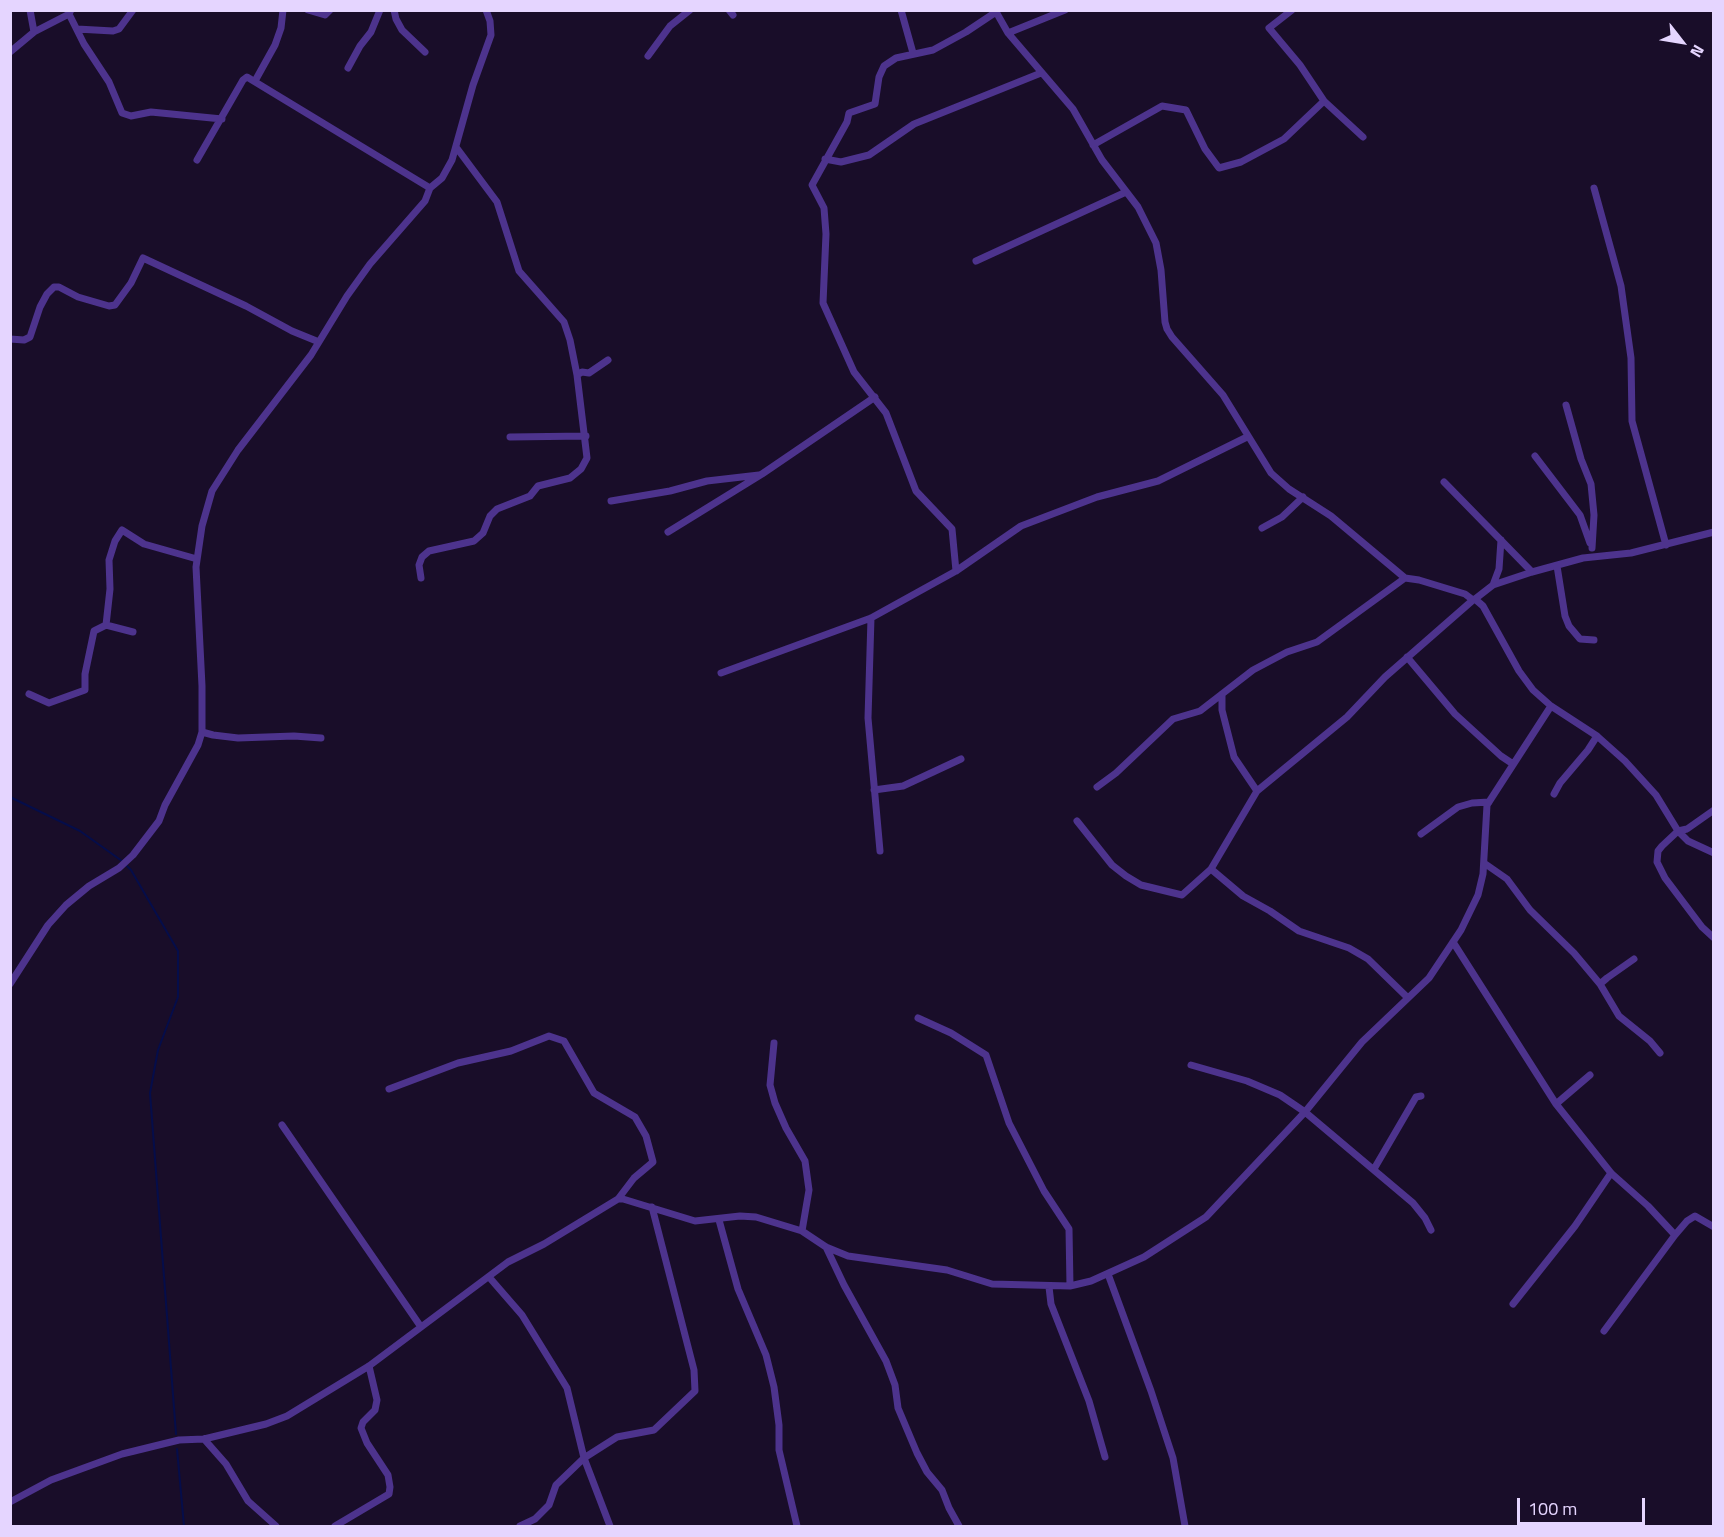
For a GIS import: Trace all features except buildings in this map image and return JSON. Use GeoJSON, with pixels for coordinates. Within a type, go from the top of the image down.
{"type":"FeatureCollection","features":[{"type":"Feature","properties":{"kind":"street"},"geometry":{"type":"LineString","coordinates":[[30,10],[34,32]]}},
{"type":"Feature","properties":{"kind":"street"},"geometry":{"type":"LineString","coordinates":[[77,29],[113,31],[119,29],[133,10]]}},
{"type":"Feature","properties":{"kind":"street"},"geometry":{"type":"LineString","coordinates":[[255,81],[275,45],[281,28],[283,10]]}},
{"type":"Feature","properties":{"kind":"street"},"geometry":{"type":"LineString","coordinates":[[308,10],[325,15],[330,10]]}},
{"type":"Feature","properties":{"kind":"street"},"geometry":{"type":"LineString","coordinates":[[348,68],[371,32],[380,10]]}},
{"type":"Feature","properties":{"kind":"street"},"geometry":{"type":"LineString","coordinates":[[401,10],[395,10],[396,20],[402,30],[425,52]]}},
{"type":"Feature","properties":{"kind":"street"},"geometry":{"type":"LineString","coordinates":[[10,984],[48,925],[66,905],[129,859],[159,821],[198,745],[202,732],[197,559],[201,526],[212,491],[238,450],[300,371],[364,272],[425,201],[430,188],[442,178],[452,160],[473,85],[491,35],[486,10]]}},
{"type":"Feature","properties":{"kind":"street"},"geometry":{"type":"LineString","coordinates":[[648,56],[670,26],[690,10]]}},
{"type":"Feature","properties":{"kind":"street"},"geometry":{"type":"LineString","coordinates":[[901,10],[914,53]]}},
{"type":"Feature","properties":{"kind":"street"},"geometry":{"type":"LineString","coordinates":[[1008,33],[1065,10]]}},
{"type":"Feature","properties":{"kind":"street"},"geometry":{"type":"LineString","coordinates":[[1292,10],[1269,28],[1300,65],[1324,101],[1363,137]]}},
{"type":"Feature","properties":{"kind":"street"},"geometry":{"type":"LineString","coordinates":[[956,571],[952,529],[916,491],[886,414],[854,372],[823,303],[826,234],[824,208],[812,185],[847,122],[849,113],[875,104],[879,77],[884,66],[896,58],[933,50],[966,32],[995,11],[1008,33],[1073,109],[1102,160],[1138,207],[1156,243],[1167,329],[1223,395],[1247,436],[1279,482],[1330,516],[1405,578],[1419,579],[1465,594],[1483,606],[1519,671],[1533,690],[1551,706],[1597,736],[1625,761],[1656,795],[1678,831],[1688,841],[1713,853]]}},
{"type":"Feature","properties":{"kind":"street"},"geometry":{"type":"LineString","coordinates":[[10,52],[34,32],[70,12],[90,54],[109,82],[122,113],[131,116],[151,112],[222,119]]}},
{"type":"Feature","properties":{"kind":"street"},"geometry":{"type":"LineString","coordinates":[[825,159],[841,162],[869,155],[914,124],[1041,73]]}},
{"type":"Feature","properties":{"kind":"street"},"geometry":{"type":"LineString","coordinates":[[197,160],[243,80],[247,77],[430,188]]}},
{"type":"Feature","properties":{"kind":"street"},"geometry":{"type":"LineString","coordinates":[[1093,145],[1162,106],[1186,110],[1205,149],[1219,168],[1241,162],[1284,139],[1324,101]]}},
{"type":"Feature","properties":{"kind":"street"},"geometry":{"type":"LineString","coordinates":[[421,578],[419,565],[422,557],[429,551],[474,541],[483,533],[490,516],[496,509],[530,496],[538,486],[570,478],[587,458],[577,375],[568,331],[564,322],[519,272],[497,202],[456,147]]}},
{"type":"Feature","properties":{"kind":"street"},"geometry":{"type":"LineString","coordinates":[[1594,188],[1621,286],[1631,358],[1632,420],[1666,546]]}},
{"type":"Feature","properties":{"kind":"street"},"geometry":{"type":"LineString","coordinates":[[976,261],[1126,192]]}},
{"type":"Feature","properties":{"kind":"street"},"geometry":{"type":"LineString","coordinates":[[10,339],[24,340],[30,336],[40,307],[54,287],[59,287],[78,297],[109,306],[115,305],[131,283],[143,258],[319,342]]}},
{"type":"Feature","properties":{"kind":"street"},"geometry":{"type":"LineString","coordinates":[[577,375],[582,372],[589,373],[608,360]]}},
{"type":"Feature","properties":{"kind":"street"},"geometry":{"type":"LineString","coordinates":[[668,531],[762,474],[874,397]]}},
{"type":"Feature","properties":{"kind":"street"},"geometry":{"type":"LineString","coordinates":[[1566,405],[1581,459],[1591,484],[1594,515],[1592,548],[1583,558]]}},
{"type":"Feature","properties":{"kind":"street"},"geometry":{"type":"LineString","coordinates":[[510,437],[586,436]]}},
{"type":"Feature","properties":{"kind":"street"},"geometry":{"type":"LineString","coordinates":[[721,673],[871,618],[956,571],[1021,526],[1097,497],[1158,481],[1247,436]]}},
{"type":"Feature","properties":{"kind":"street"},"geometry":{"type":"LineString","coordinates":[[1535,456],[1580,515],[1592,548]]}},
{"type":"Feature","properties":{"kind":"street"},"geometry":{"type":"LineString","coordinates":[[611,501],[670,491],[707,481],[762,474]]}},
{"type":"Feature","properties":{"kind":"street"},"geometry":{"type":"LineString","coordinates":[[1444,482],[1532,572]]}},
{"type":"Feature","properties":{"kind":"street"},"geometry":{"type":"LineString","coordinates":[[1262,528],[1282,517],[1303,497]]}},
{"type":"Feature","properties":{"kind":"street"},"geometry":{"type":"LineString","coordinates":[[106,625],[110,589],[109,560],[115,541],[122,530],[144,544],[197,559]]}},
{"type":"Feature","properties":{"kind":"street"},"geometry":{"type":"LineString","coordinates":[[1077,821],[1112,865],[1126,876],[1141,885],[1182,895],[1211,869],[1257,791],[1347,717],[1407,657],[1493,585],[1583,558],[1631,553],[1666,546],[1713,532]]}},
{"type":"Feature","properties":{"kind":"street"},"geometry":{"type":"LineString","coordinates":[[1493,585],[1502,553],[1501,540]]}},
{"type":"Feature","properties":{"kind":"street"},"geometry":{"type":"LineString","coordinates":[[1557,566],[1565,616],[1569,626],[1580,639],[1594,640]]}},
{"type":"Feature","properties":{"kind":"street"},"geometry":{"type":"LineString","coordinates":[[1096,787],[1116,773],[1173,719],[1200,711],[1253,670],[1287,652],[1317,642],[1405,578]]}},
{"type":"Feature","properties":{"kind":"street"},"geometry":{"type":"LineString","coordinates":[[871,618],[868,718],[880,851]]}},
{"type":"Feature","properties":{"kind":"street"},"geometry":{"type":"LineString","coordinates":[[29,694],[49,703],[85,690],[86,666],[94,632],[106,625],[133,632]]}},
{"type":"Feature","properties":{"kind":"street"},"geometry":{"type":"LineString","coordinates":[[1407,657],[1455,714],[1513,764]]}},
{"type":"Feature","properties":{"kind":"street"},"geometry":{"type":"LineString","coordinates":[[1222,694],[1222,710],[1234,758],[1257,791]]}},
{"type":"Feature","properties":{"kind":"street"},"geometry":{"type":"LineString","coordinates":[[618,1199],[695,1221],[741,1216],[756,1217],[802,1231],[826,1247],[848,1256],[947,1270],[992,1284],[1070,1286],[1091,1281],[1144,1257],[1206,1217],[1305,1112],[1362,1042],[1429,978],[1453,942],[1478,895],[1484,863],[1489,802],[1551,706]]}},
{"type":"Feature","properties":{"kind":"street"},"geometry":{"type":"LineString","coordinates":[[202,732],[238,738],[294,736],[321,738]]}},
{"type":"Feature","properties":{"kind":"street"},"geometry":{"type":"LineString","coordinates":[[1554,794],[1597,736]]}},
{"type":"Feature","properties":{"kind":"street"},"geometry":{"type":"LineString","coordinates":[[874,790],[903,786],[961,759]]}},
{"type":"Feature","properties":{"kind":"street"},"geometry":{"type":"LineString","coordinates":[[1421,834],[1458,807],[1489,802]]}},
{"type":"Feature","properties":{"kind":"street"},"geometry":{"type":"LineString","coordinates":[[1713,810],[1687,829],[1678,831],[1658,851],[1659,867],[1702,927],[1713,938]]}},
{"type":"Feature","properties":{"kind":"street"},"geometry":{"type":"LineString","coordinates":[[1484,863],[1507,879],[1530,910],[1574,953],[1600,984],[1619,1016],[1650,1041],[1660,1053]]}},
{"type":"Feature","properties":{"kind":"street"},"geometry":{"type":"LineString","coordinates":[[1211,869],[1243,896],[1299,931],[1349,948],[1368,959],[1408,998]]}},
{"type":"Feature","properties":{"kind":"street"},"geometry":{"type":"LineString","coordinates":[[1453,942],[1556,1104],[1611,1173],[1648,1206],[1675,1235]]}},
{"type":"Feature","properties":{"kind":"street"},"geometry":{"type":"LineString","coordinates":[[1600,984],[1634,959]]}},
{"type":"Feature","properties":{"kind":"street"},"geometry":{"type":"LineString","coordinates":[[918,1018],[951,1033],[986,1055],[1009,1123],[1044,1191],[1069,1229],[1070,1286]]}},
{"type":"Feature","properties":{"kind":"street"},"geometry":{"type":"LineString","coordinates":[[10,1502],[51,1480],[122,1454],[179,1440],[204,1439],[267,1424],[287,1416],[369,1366],[508,1262],[544,1244],[618,1199],[634,1178],[653,1162],[646,1137],[635,1117],[594,1092],[564,1041],[549,1036],[511,1051],[458,1063],[389,1089]]}},
{"type":"Feature","properties":{"kind":"street"},"geometry":{"type":"LineString","coordinates":[[774,1043],[770,1085],[786,1128],[805,1161],[809,1190],[802,1231]]}},
{"type":"Feature","properties":{"kind":"street"},"geometry":{"type":"LineString","coordinates":[[1191,1065],[1280,1095],[1305,1112],[1413,1203],[1431,1230]]}},
{"type":"Feature","properties":{"kind":"street"},"geometry":{"type":"LineString","coordinates":[[1556,1104],[1590,1076]]}},
{"type":"Feature","properties":{"kind":"street"},"geometry":{"type":"LineString","coordinates":[[1374,1169],[1416,1097],[1421,1096]]}},
{"type":"Feature","properties":{"kind":"street"},"geometry":{"type":"LineString","coordinates":[[282,1125],[421,1327]]}},
{"type":"Feature","properties":{"kind":"street"},"geometry":{"type":"LineString","coordinates":[[1513,1304],[1575,1226],[1611,1173]]}},
{"type":"Feature","properties":{"kind":"street"},"geometry":{"type":"LineString","coordinates":[[520,1527],[535,1519],[549,1504],[556,1485],[584,1458],[617,1437],[654,1430],[695,1391],[694,1370],[652,1208]]}},
{"type":"Feature","properties":{"kind":"street"},"geometry":{"type":"LineString","coordinates":[[1604,1331],[1687,1221],[1695,1216],[1713,1227]]}},
{"type":"Feature","properties":{"kind":"street"},"geometry":{"type":"LineString","coordinates":[[719,1220],[738,1289],[766,1355],[774,1387],[779,1425],[779,1450],[797,1527]]}},
{"type":"Feature","properties":{"kind":"street"},"geometry":{"type":"LineString","coordinates":[[826,1247],[886,1361],[895,1385],[898,1408],[917,1454],[927,1472],[942,1490],[959,1527]]}},
{"type":"Feature","properties":{"kind":"street"},"geometry":{"type":"LineString","coordinates":[[1108,1274],[1173,1458],[1185,1527]]}},
{"type":"Feature","properties":{"kind":"street"},"geometry":{"type":"LineString","coordinates":[[489,1276],[522,1315],[567,1388],[584,1458],[610,1527]]}},
{"type":"Feature","properties":{"kind":"street"},"geometry":{"type":"LineString","coordinates":[[1049,1287],[1051,1304],[1089,1401],[1105,1457]]}},
{"type":"Feature","properties":{"kind":"street"},"geometry":{"type":"LineString","coordinates":[[335,1527],[389,1494],[388,1475],[367,1443],[361,1428],[363,1422],[375,1410],[377,1400],[369,1366]]}},
{"type":"Feature","properties":{"kind":"street"},"geometry":{"type":"LineString","coordinates":[[204,1439],[226,1464],[248,1501],[276,1527]]}},
{"type":"Feature","properties":{"kind":"waterway"},"geometry":{"type":"LineString","coordinates":[[10,797],[80,831],[122,861]]}},
{"type":"Feature","properties":{"kind":"waterway"},"geometry":{"type":"LineString","coordinates":[[126,865],[178,951],[178,997],[158,1050],[150,1093],[176,1434]]}},
{"type":"Feature","properties":{"kind":"waterway"},"geometry":{"type":"LineString","coordinates":[[177,1449],[184,1526]]}}]}
